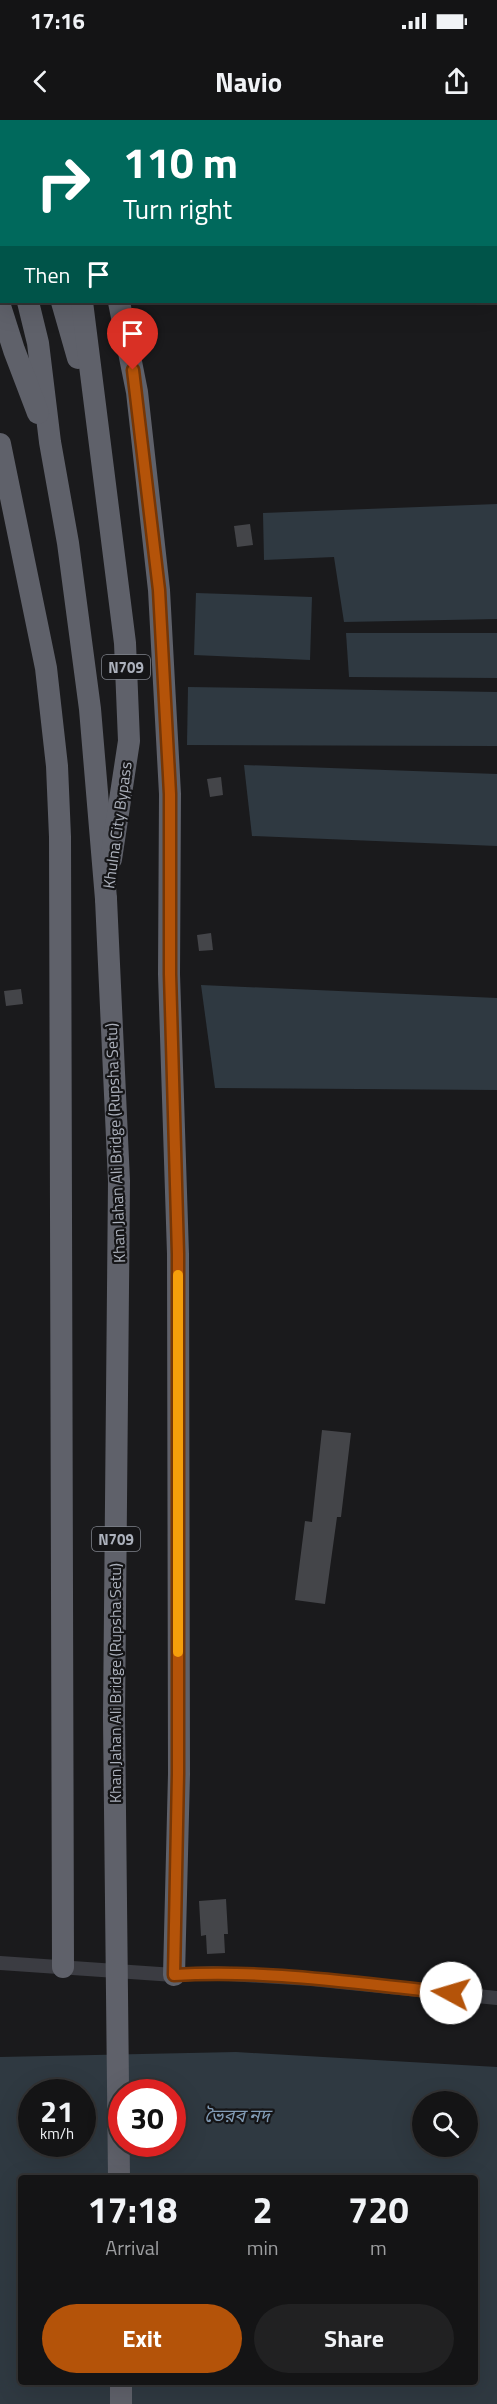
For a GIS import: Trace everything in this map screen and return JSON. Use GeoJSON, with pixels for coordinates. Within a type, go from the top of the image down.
{"type":"FeatureCollection","features":[{"type":"Feature","properties":{"kind":"highway","name":"Khulna City Bypass"},"geometry":{"type":"LineString","coordinates":[[14,303],[50,442]]}},
{"type":"Feature","properties":{"kind":"highway","name":"Khulna City Bypass"},"geometry":{"type":"LineString","coordinates":[[28,303],[38,343],[50,442],[68,543],[90,709],[105,900]]}},
{"type":"Feature","properties":{"kind":"highway","name":"Khulna City Bypass"},"geometry":{"type":"LineString","coordinates":[[39,303],[49,340],[50,442]]}},
{"type":"Feature","properties":{"kind":"highway","name":"Khulna City Bypass"},"geometry":{"type":"LineString","coordinates":[[62,303],[100,434]]}},
{"type":"Feature","properties":{"kind":"highway","name":"Khulna City Bypass"},"geometry":{"type":"LineString","coordinates":[[73,303],[100,434]]}},
{"type":"Feature","properties":{"kind":"highway","name":"Khulna City Bypass"},"geometry":{"type":"LineString","coordinates":[[82,303],[125,643],[129,741],[105,900]]}},
{"type":"Feature","properties":{"kind":"highway","name":"Khulna City Bypass"},"geometry":{"type":"LineString","coordinates":[[94,303],[100,434]]}},
{"type":"Feature","properties":{"kind":"highway"},"geometry":{"type":"LineString","coordinates":[[119,303],[137,392],[159,590],[170,794],[170,974],[178,1254],[178,1774],[174,1975]]}},
{"type":"Feature","properties":{"kind":"highway","name":"Khulna City Bypass"},"geometry":{"type":"LineString","coordinates":[[0,306],[14,350],[50,442]]}},
{"type":"Feature","properties":{"kind":"highway"},"geometry":{"type":"LineString","coordinates":[[0,444],[46,668],[57,766],[60,849],[63,1967]]}},
{"type":"Feature","properties":{"kind":"highway","name":"Khan Jahan Ali Bridge (Rupsha Setu)"},"geometry":{"type":"LineString","coordinates":[[105,900],[119,1181],[114,1718],[119,2175]]}},
{"type":"Feature","properties":{"kind":"highway"},"geometry":{"type":"LineString","coordinates":[[121,2385],[121,2404]]}},
{"type":"Feature","properties":{"kind":"street"},"geometry":{"type":"LineString","coordinates":[[0,1963],[174,1975],[213,1973],[311,1979],[497,1998]]}},
{"type":"Feature","properties":{"kind":"water"},"geometry":{"type":"Polygon","coordinates":[[[497,504],[497,619],[344,622],[334,557],[264,560],[263,513],[497,504]]]}},
{"type":"Feature","properties":{"kind":"water"},"geometry":{"type":"Polygon","coordinates":[[[196,593],[312,597],[310,660],[194,655],[196,593]]]}},
{"type":"Feature","properties":{"kind":"water"},"geometry":{"type":"Polygon","coordinates":[[[346,633],[497,633],[497,678],[349,677],[346,633]]]}},
{"type":"Feature","properties":{"kind":"water"},"geometry":{"type":"Polygon","coordinates":[[[188,687],[497,692],[497,746],[187,745],[188,687]]]}},
{"type":"Feature","properties":{"kind":"water"},"geometry":{"type":"Polygon","coordinates":[[[244,765],[497,774],[497,846],[252,836],[244,765]]]}},
{"type":"Feature","properties":{"kind":"water"},"geometry":{"type":"Polygon","coordinates":[[[201,985],[497,998],[497,1090],[215,1088],[201,985]]]}},
{"type":"Feature","properties":{"kind":"water","name":"ভৈরব নদ"},"geometry":{"type":"Polygon","coordinates":[[[236,2052],[497,2067],[497,2404],[0,2404],[0,2057],[236,2052]]]}},
{"type":"Feature","properties":{"kind":"building"},"geometry":{"type":"Polygon","coordinates":[[[250,524],[253,545],[237,547],[234,526],[250,524]]]}},
{"type":"Feature","properties":{"kind":"building"},"geometry":{"type":"Polygon","coordinates":[[[221,777],[223,795],[210,797],[207,779],[221,777]]]}},
{"type":"Feature","properties":{"kind":"building"},"geometry":{"type":"Polygon","coordinates":[[[211,933],[213,950],[199,951],[197,935],[211,933]]]}},
{"type":"Feature","properties":{"kind":"building"},"geometry":{"type":"Polygon","coordinates":[[[21,989],[23,1004],[6,1006],[4,991],[21,989]]]}},
{"type":"Feature","properties":{"kind":"building"},"geometry":{"type":"Polygon","coordinates":[[[322,1430],[351,1433],[341,1517],[337,1517],[325,1604],[295,1600],[305,1521],[312,1522],[322,1430]]]}},
{"type":"Feature","properties":{"kind":"building"},"geometry":{"type":"Polygon","coordinates":[[[226,1899],[228,1934],[224,1934],[225,1953],[207,1954],[206,1935],[201,1936],[199,1901],[226,1899]]]}},
{"type":"Feature","properties":{"kind":"slow traffic"},"geometry":{"type":"LineString","coordinates":[[178,1275],[178,1652]]}},
{"type":"Feature","properties":{"kind":"route"},"geometry":{"type":"LineString","coordinates":[[133,370],[159,590],[170,794],[170,974],[178,1254],[178,1774],[174,1975],[213,1973],[311,1979],[451,1993]]}}]}
